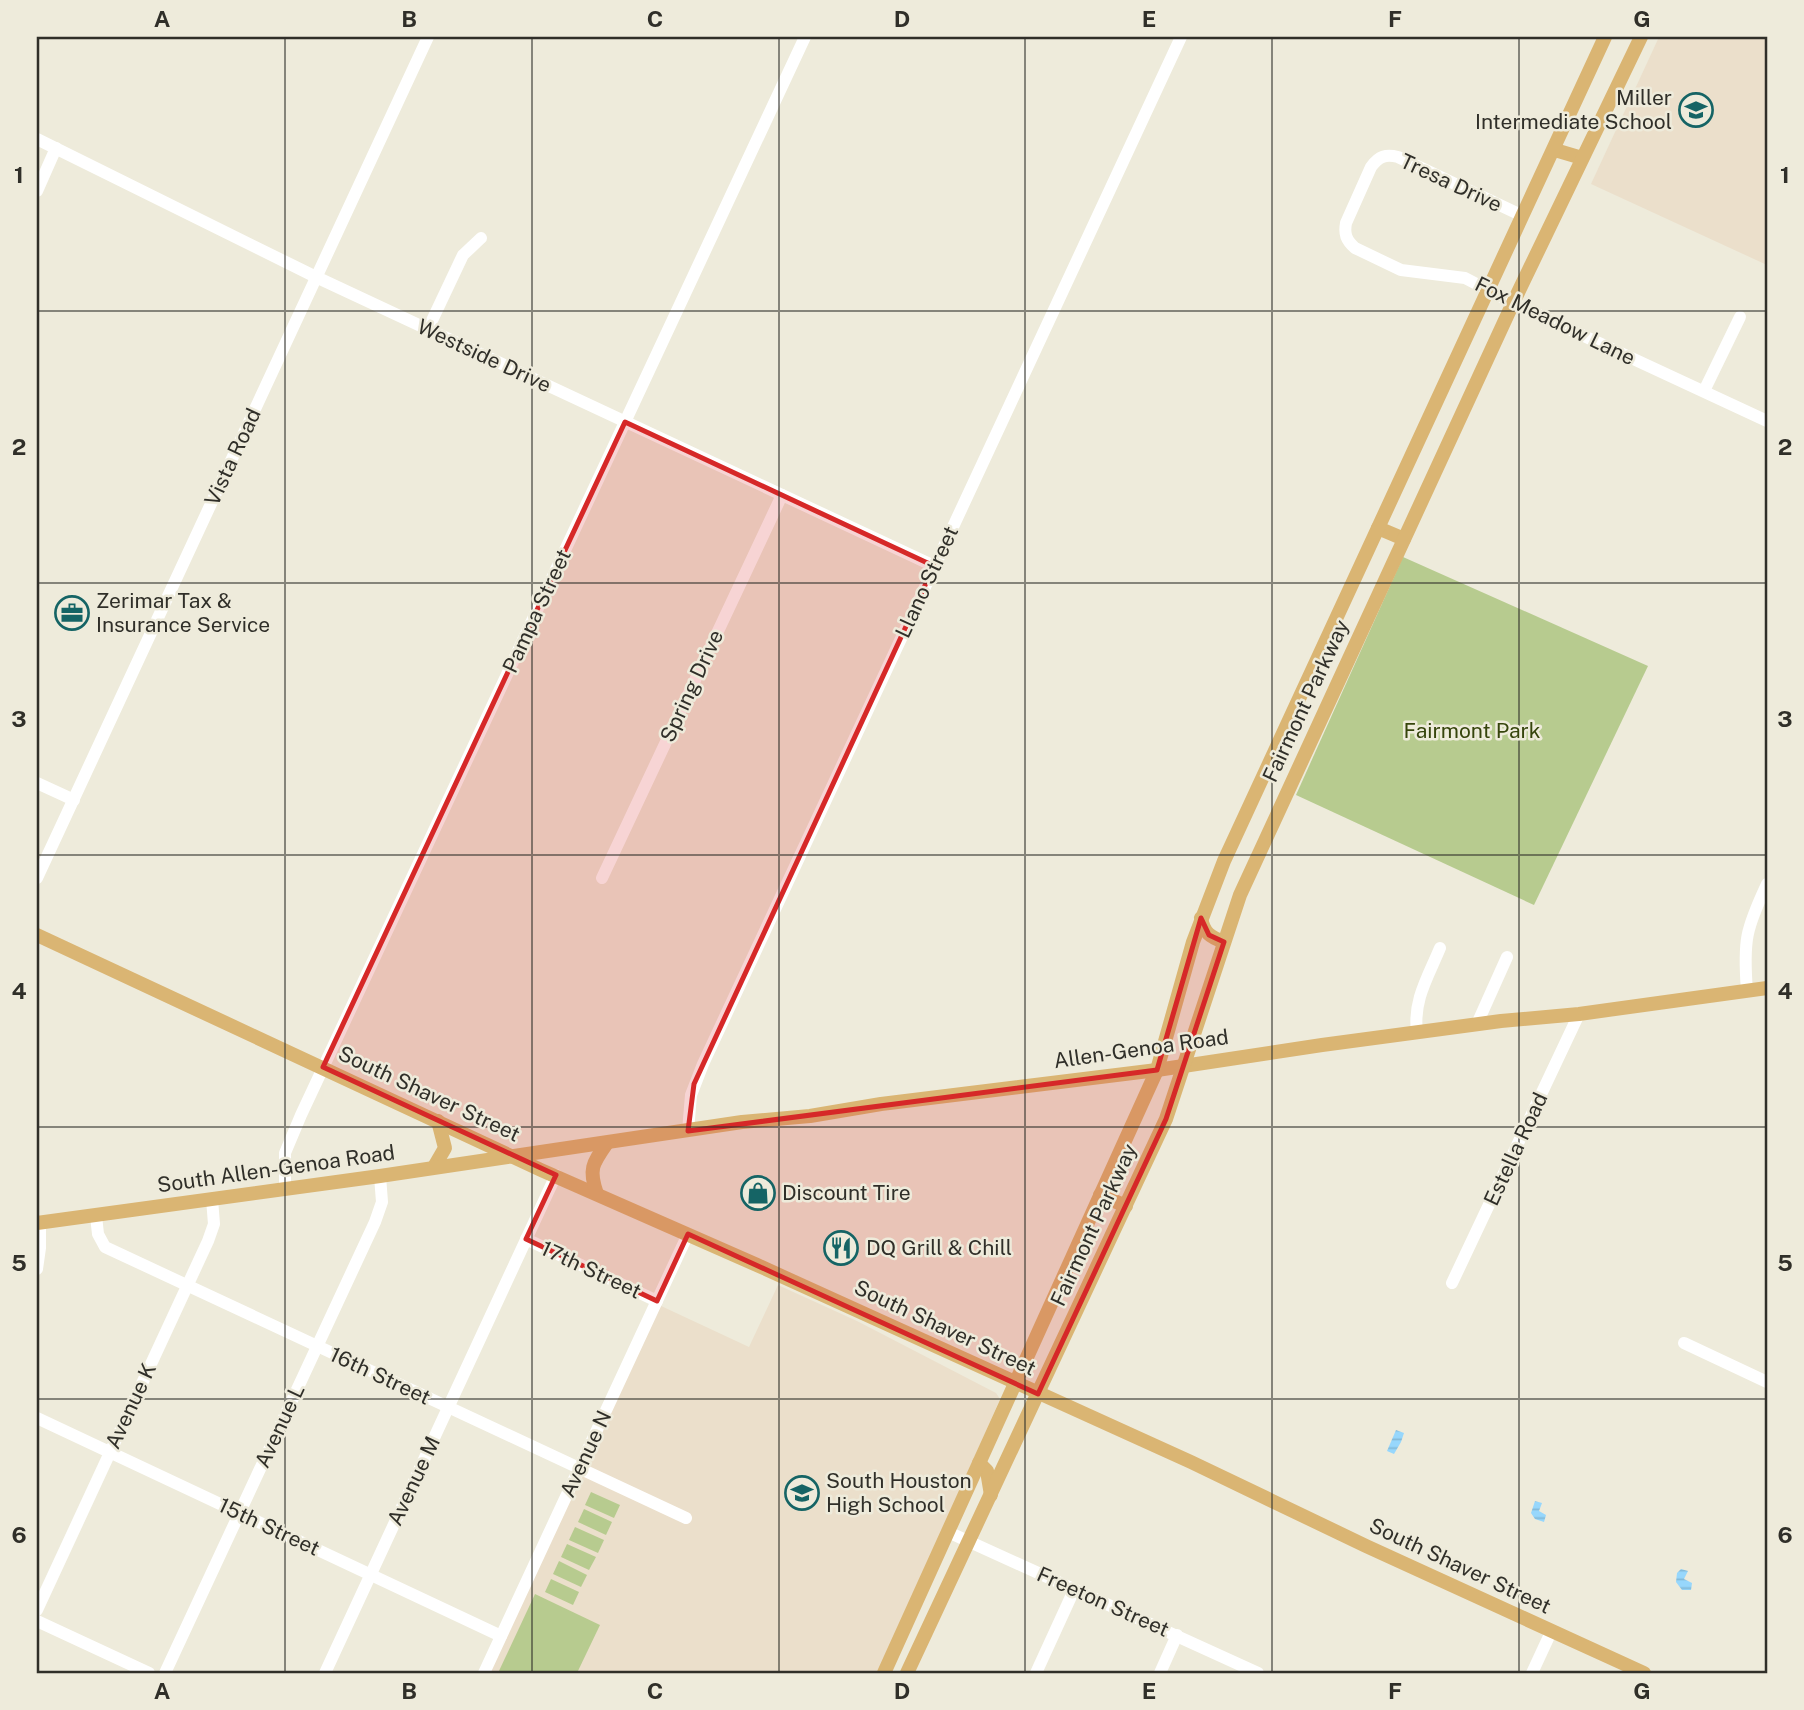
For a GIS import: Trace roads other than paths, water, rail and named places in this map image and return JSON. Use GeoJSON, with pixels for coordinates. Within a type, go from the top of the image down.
{"type":"FeatureCollection","features":[{"type":"Feature","properties":{"kind":"main road","name":"Fairmont Parkway"},"geometry":{"type":"LineString","coordinates":[[884,1673],[1157,1070],[1201,918],[1224,861],[1605,37]]}},
{"type":"Feature","properties":{"kind":"main road","name":"Fairmont Parkway"},"geometry":{"type":"LineString","coordinates":[[909,1670],[1166,1119],[1240,895],[1636,38]]}},
{"type":"Feature","properties":{"kind":"main road"},"geometry":{"type":"LineString","coordinates":[[1555,150],[1582,158]]}},
{"type":"Feature","properties":{"kind":"main road"},"geometry":{"type":"LineString","coordinates":[[1378,528],[1404,539]]}},
{"type":"Feature","properties":{"kind":"main road"},"geometry":{"type":"LineString","coordinates":[[1313,670],[1338,681]]}},
{"type":"Feature","properties":{"kind":"main road"},"geometry":{"type":"LineString","coordinates":[[1201,918],[1205,931],[1212,938],[1224,942]]}},
{"type":"Feature","properties":{"kind":"main road","name":"South Shaver Street"},"geometry":{"type":"LineString","coordinates":[[37,935],[597,1194],[1191,1462],[1644,1673]]}},
{"type":"Feature","properties":{"kind":"main road","name":"Allen-Genoa Road"},"geometry":{"type":"LineString","coordinates":[[517,1156],[894,1102],[1157,1070],[1417,1032],[1579,1014],[1767,988]]}},
{"type":"Feature","properties":{"kind":"main road"},"geometry":{"type":"LineString","coordinates":[[434,1167],[445,1148],[438,1121]]}},
{"type":"Feature","properties":{"kind":"main road"},"geometry":{"type":"LineString","coordinates":[[597,1194],[592,1168],[607,1143]]}},
{"type":"Feature","properties":{"kind":"main road","name":"South Allen-Genoa Road"},"geometry":{"type":"LineString","coordinates":[[38,1223],[517,1156]]}},
{"type":"Feature","properties":{"kind":"main road"},"geometry":{"type":"LineString","coordinates":[[1100,1195],[1126,1206]]}},
{"type":"Feature","properties":{"kind":"main road"},"geometry":{"type":"LineString","coordinates":[[979,1463],[987,1471],[991,1495]]}},
{"type":"Feature","properties":{"kind":"main road"},"geometry":{"type":"LineString","coordinates":[[891,1657],[909,1670]]}},
{"type":"Feature","properties":{"kind":"street","name":"Vista Road"},"geometry":{"type":"LineString","coordinates":[[37,878],[428,37]]}},
{"type":"Feature","properties":{"kind":"street","name":"Pampa Street"},"geometry":{"type":"LineString","coordinates":[[285,1189],[285,1153],[323,1067],[805,37]]}},
{"type":"Feature","properties":{"kind":"street","name":"Llano Street"},"geometry":{"type":"LineString","coordinates":[[688,1131],[691,1095],[703,1064],[1181,37]]}},
{"type":"Feature","properties":{"kind":"street","name":"Westside Drive"},"geometry":{"type":"LineString","coordinates":[[37,139],[316,277],[934,566]]}},
{"type":"Feature","properties":{"kind":"street"},"geometry":{"type":"LineString","coordinates":[[37,191],[56,148]]}},
{"type":"Feature","properties":{"kind":"street","name":"Tresa Drive"},"geometry":{"type":"LineString","coordinates":[[1358,194],[1376,161],[1382,156],[1393,156],[1523,216]]}},
{"type":"Feature","properties":{"kind":"street","name":"Fox Meadow Lane"},"geometry":{"type":"LineString","coordinates":[[1358,194],[1344,231],[1349,243],[1355,248],[1401,270],[1454,275],[1489,289],[1513,303],[1767,421]]}},
{"type":"Feature","properties":{"kind":"street"},"geometry":{"type":"LineString","coordinates":[[428,329],[463,255],[481,238]]}},
{"type":"Feature","properties":{"kind":"street"},"geometry":{"type":"LineString","coordinates":[[1704,391],[1740,317]]}},
{"type":"Feature","properties":{"kind":"street","name":"Spring Drive"},"geometry":{"type":"LineString","coordinates":[[602,878],[782,495]]}},
{"type":"Feature","properties":{"kind":"street"},"geometry":{"type":"LineString","coordinates":[[37,783],[74,800]]}},
{"type":"Feature","properties":{"kind":"street"},"geometry":{"type":"LineString","coordinates":[[1747,991],[1744,952],[1746,936],[1767,884]]}},
{"type":"Feature","properties":{"kind":"street"},"geometry":{"type":"LineString","coordinates":[[1417,1032],[1415,1015],[1419,998],[1440,948]]}},
{"type":"Feature","properties":{"kind":"street"},"geometry":{"type":"LineString","coordinates":[[1477,1024],[1507,957]]}},
{"type":"Feature","properties":{"kind":"street","name":"Estella Road"},"geometry":{"type":"LineString","coordinates":[[1452,1283],[1579,1014]]}},
{"type":"Feature","properties":{"kind":"street","name":"Avenue M"},"geometry":{"type":"LineString","coordinates":[[325,1673],[556,1175]]}},
{"type":"Feature","properties":{"kind":"street","name":"Avenue L"},"geometry":{"type":"LineString","coordinates":[[165,1673],[375,1222],[382,1202],[380,1176]]}},
{"type":"Feature","properties":{"kind":"street","name":"Avenue K"},"geometry":{"type":"LineString","coordinates":[[37,1610],[208,1241],[214,1224],[212,1199]]}},
{"type":"Feature","properties":{"kind":"street","name":"16th Street"},"geometry":{"type":"LineString","coordinates":[[96,1216],[98,1234],[106,1247],[686,1518]]}},
{"type":"Feature","properties":{"kind":"street"},"geometry":{"type":"LineString","coordinates":[[37,1269],[40,1248],[38,1223]]}},
{"type":"Feature","properties":{"kind":"street","name":"Avenue N"},"geometry":{"type":"LineString","coordinates":[[484,1673],[688,1234]]}},
{"type":"Feature","properties":{"kind":"street","name":"17th Street"},"geometry":{"type":"LineString","coordinates":[[526,1239],[657,1301]]}},
{"type":"Feature","properties":{"kind":"street"},"geometry":{"type":"LineString","coordinates":[[1684,1343],[1767,1382]]}},
{"type":"Feature","properties":{"kind":"street","name":"15th Street"},"geometry":{"type":"LineString","coordinates":[[37,1418],[501,1636]]}},
{"type":"Feature","properties":{"kind":"street","name":"Freeton Street"},"geometry":{"type":"LineString","coordinates":[[948,1532],[1258,1673]]}},
{"type":"Feature","properties":{"kind":"street"},"geometry":{"type":"LineString","coordinates":[[1035,1673],[1074,1590]]}},
{"type":"Feature","properties":{"kind":"street"},"geometry":{"type":"LineString","coordinates":[[37,1621],[149,1673]]}},
{"type":"Feature","properties":{"kind":"street"},"geometry":{"type":"LineString","coordinates":[[1532,1673],[1552,1632]]}},
{"type":"Feature","properties":{"kind":"street"},"geometry":{"type":"LineString","coordinates":[[1160,1673],[1177,1635]]}},
{"type":"Feature","properties":{"kind":"water"},"geometry":{"type":"Polygon","coordinates":[[[1396,1430],[1404,1433],[1394,1454],[1387,1451],[1396,1430]]]}},
{"type":"Feature","properties":{"kind":"water"},"geometry":{"type":"Polygon","coordinates":[[[1535,1501],[1542,1503],[1539,1511],[1546,1515],[1544,1522],[1535,1519],[1531,1513],[1535,1501]]]}},
{"type":"Feature","properties":{"kind":"water"},"geometry":{"type":"Polygon","coordinates":[[[1681,1569],[1688,1571],[1684,1579],[1692,1583],[1691,1590],[1682,1590],[1676,1582],[1677,1573],[1681,1569]]]}},
{"type":"Feature","properties":{"kind":"place","name":"Miller Intermediate School"},"geometry":{"type":"Point","coordinates":[1696,110]}},
{"type":"Feature","properties":{"kind":"place","name":"Zerimar Tax & Insurance Service"},"geometry":{"type":"Point","coordinates":[72,613]}},
{"type":"Feature","properties":{"kind":"place","name":"Discount Tire"},"geometry":{"type":"Point","coordinates":[758,1193]}},
{"type":"Feature","properties":{"kind":"place","name":"DQ Grill & Chill"},"geometry":{"type":"Point","coordinates":[841,1248]}},
{"type":"Feature","properties":{"kind":"place","name":"South Houston High School"},"geometry":{"type":"Point","coordinates":[802,1493]}},
{"type":"Feature","properties":{"kind":"park label","name":"Fairmont Park"},"geometry":{"type":"Point","coordinates":[1472,731]}}]}
